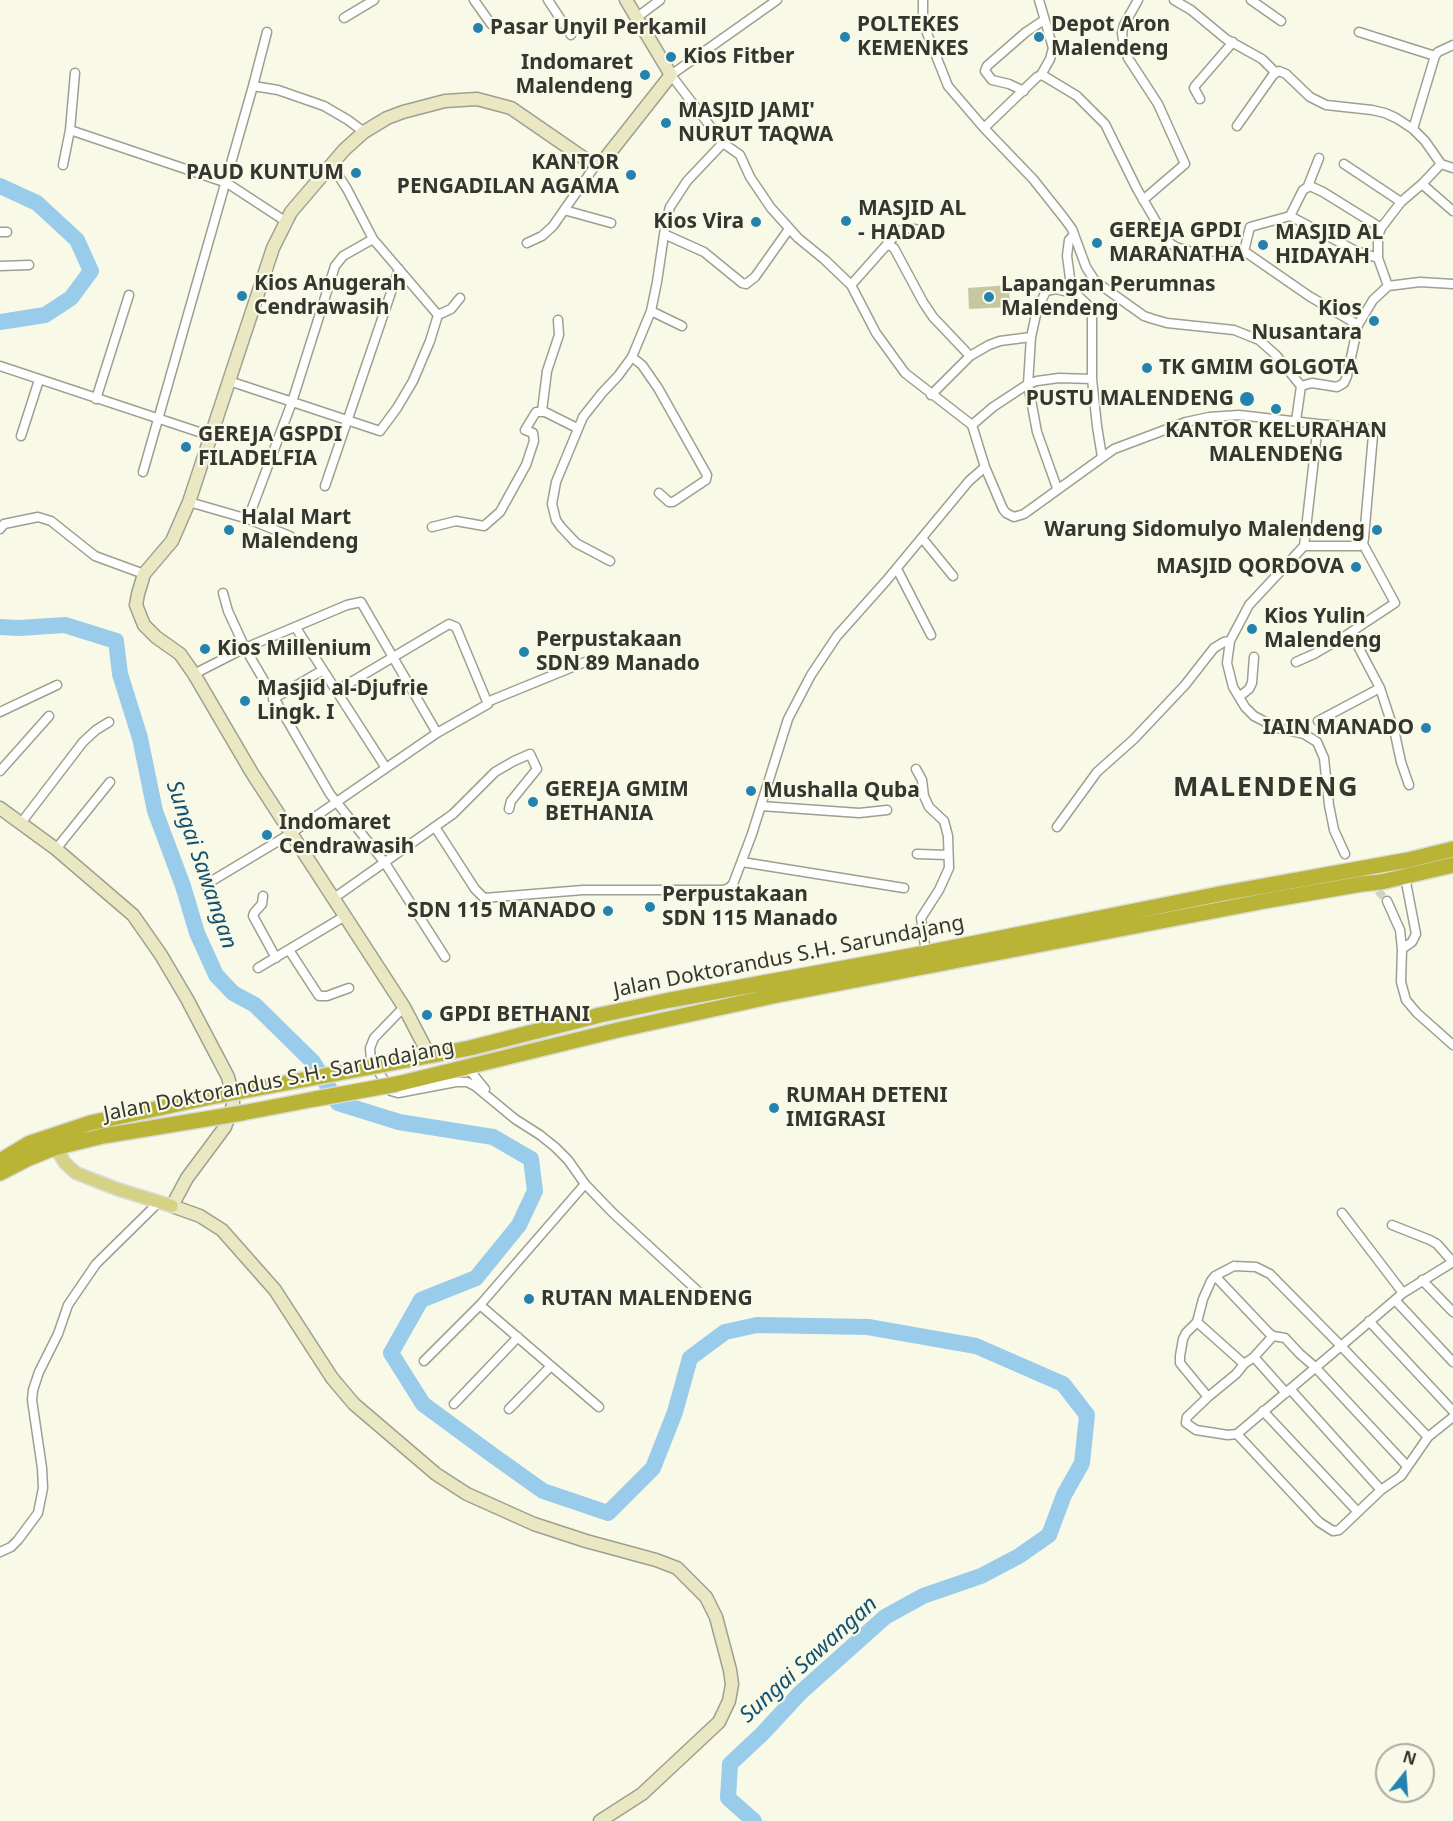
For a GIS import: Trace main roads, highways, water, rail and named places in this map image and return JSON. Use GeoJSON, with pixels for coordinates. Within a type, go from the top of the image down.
{"type":"FeatureCollection","features":[{"type":"Feature","properties":{"kind":"highway","name":"Jalan Doktorandus S.H. Sarundajang"},"geometry":{"type":"LineString","coordinates":[[0,1161],[30,1143],[103,1136],[397,1084],[629,1027],[773,996],[874,970],[926,953],[1208,896],[1408,860],[1453,849]]}},
{"type":"Feature","properties":{"kind":"highway","name":"Jalan Doktorandus S.H. Sarundajang"},"geometry":{"type":"LineString","coordinates":[[0,1173],[52,1142],[99,1121],[206,1098],[470,1048],[670,1000],[874,970],[1405,877],[1453,865]]}},
{"type":"Feature","properties":{"kind":"main road"},"geometry":{"type":"LineString","coordinates":[[52,1142],[65,1163],[76,1173],[166,1204]]}},
{"type":"Feature","properties":{"kind":"waterway","name":"Sungai Sawangan"},"geometry":{"type":"LineString","coordinates":[[0,186],[37,203],[77,240],[91,271],[71,298],[45,315],[0,322]]}},
{"type":"Feature","properties":{"kind":"waterway","name":"Sungai Sawangan"},"geometry":{"type":"LineString","coordinates":[[0,627],[65,625],[116,641],[120,674],[140,738],[155,811],[183,886],[197,933],[216,975],[233,993],[255,1005],[313,1062],[338,1103],[399,1122],[493,1137],[531,1159],[535,1191],[519,1225],[476,1278],[421,1300],[391,1353],[423,1404],[491,1454],[543,1491],[608,1513],[653,1468],[675,1412],[690,1358],[725,1332],[757,1325],[868,1327],[976,1346],[1063,1384],[1087,1415],[1082,1463],[1064,1495],[1049,1535],[1019,1556],[981,1576],[923,1596],[885,1617],[800,1693],[730,1764],[728,1798],[754,1821]]}},
{"type":"Feature","properties":{"kind":"tunnel"},"geometry":{"type":"LineString","coordinates":[[1370,882],[1387,901]]}},
{"type":"Feature","properties":{"kind":"place","name":"Pasar Unyil Perkamil"},"geometry":{"type":"Point","coordinates":[478,28]}},
{"type":"Feature","properties":{"kind":"place","name":"POLTEKES KEMENKES"},"geometry":{"type":"Point","coordinates":[845,37]}},
{"type":"Feature","properties":{"kind":"place","name":"Depot Aron Malendeng"},"geometry":{"type":"Point","coordinates":[1039,37]}},
{"type":"Feature","properties":{"kind":"place","name":"Kios Fitber"},"geometry":{"type":"Point","coordinates":[671,57]}},
{"type":"Feature","properties":{"kind":"place","name":"Indomaret Malendeng"},"geometry":{"type":"Point","coordinates":[645,75]}},
{"type":"Feature","properties":{"kind":"place","name":"MASJID JAMI' NURUT TAQWA"},"geometry":{"type":"Point","coordinates":[666,123]}},
{"type":"Feature","properties":{"kind":"place","name":"PAUD KUNTUM"},"geometry":{"type":"Point","coordinates":[356,173]}},
{"type":"Feature","properties":{"kind":"place","name":"KANTOR PENGADILAN AGAMA"},"geometry":{"type":"Point","coordinates":[631,175]}},
{"type":"Feature","properties":{"kind":"place","name":"MASJID AL - HADAD"},"geometry":{"type":"Point","coordinates":[846,221]}},
{"type":"Feature","properties":{"kind":"place","name":"Kios Vira"},"geometry":{"type":"Point","coordinates":[756,222]}},
{"type":"Feature","properties":{"kind":"place","name":"GEREJA GPDI MARANATHA"},"geometry":{"type":"Point","coordinates":[1097,243]}},
{"type":"Feature","properties":{"kind":"place","name":"MASJID AL HIDAYAH"},"geometry":{"type":"Point","coordinates":[1263,245]}},
{"type":"Feature","properties":{"kind":"place","name":"Kios Anugerah Cendrawasih"},"geometry":{"type":"Point","coordinates":[242,296]}},
{"type":"Feature","properties":{"kind":"place","name":"Lapangan Perumnas Malendeng"},"geometry":{"type":"Point","coordinates":[989,297]}},
{"type":"Feature","properties":{"kind":"place","name":"Kios Nusantara"},"geometry":{"type":"Point","coordinates":[1374,321]}},
{"type":"Feature","properties":{"kind":"place","name":"TK GMIM GOLGOTA"},"geometry":{"type":"Point","coordinates":[1147,368]}},
{"type":"Feature","properties":{"kind":"place","name":"PUSTU MALENDENG"},"geometry":{"type":"Point","coordinates":[1247,399]}},
{"type":"Feature","properties":{"kind":"place","name":"KANTOR KELURAHAN MALENDENG"},"geometry":{"type":"Point","coordinates":[1276,409]}},
{"type":"Feature","properties":{"kind":"place","name":"GEREJA GSPDI FILADELFIA"},"geometry":{"type":"Point","coordinates":[186,447]}},
{"type":"Feature","properties":{"kind":"place","name":"Halal Mart Malendeng"},"geometry":{"type":"Point","coordinates":[229,530]}},
{"type":"Feature","properties":{"kind":"place","name":"Warung Sidomulyo Malendeng"},"geometry":{"type":"Point","coordinates":[1377,530]}},
{"type":"Feature","properties":{"kind":"place","name":"MASJID QORDOVA"},"geometry":{"type":"Point","coordinates":[1356,567]}},
{"type":"Feature","properties":{"kind":"place","name":"Kios Yulin Malendeng"},"geometry":{"type":"Point","coordinates":[1252,629]}},
{"type":"Feature","properties":{"kind":"place","name":"Kios Millenium"},"geometry":{"type":"Point","coordinates":[205,649]}},
{"type":"Feature","properties":{"kind":"place","name":"Perpustakaan SDN 89 Manado"},"geometry":{"type":"Point","coordinates":[524,652]}},
{"type":"Feature","properties":{"kind":"place","name":"Masjid al-Djufrie Lingk. I"},"geometry":{"type":"Point","coordinates":[245,701]}},
{"type":"Feature","properties":{"kind":"place","name":"IAIN MANADO"},"geometry":{"type":"Point","coordinates":[1426,728]}},
{"type":"Feature","properties":{"kind":"place","name":"Mushalla Quba"},"geometry":{"type":"Point","coordinates":[751,791]}},
{"type":"Feature","properties":{"kind":"place","name":"GEREJA GMIM BETHANIA"},"geometry":{"type":"Point","coordinates":[533,802]}},
{"type":"Feature","properties":{"kind":"place","name":"Indomaret Cendrawasih"},"geometry":{"type":"Point","coordinates":[267,835]}},
{"type":"Feature","properties":{"kind":"place","name":"Perpustakaan SDN 115 Manado"},"geometry":{"type":"Point","coordinates":[650,907]}},
{"type":"Feature","properties":{"kind":"place","name":"SDN 115 MANADO"},"geometry":{"type":"Point","coordinates":[608,911]}},
{"type":"Feature","properties":{"kind":"place","name":"GPDI BETHANI"},"geometry":{"type":"Point","coordinates":[427,1015]}},
{"type":"Feature","properties":{"kind":"place","name":"RUMAH DETENI IMIGRASI"},"geometry":{"type":"Point","coordinates":[774,1108]}},
{"type":"Feature","properties":{"kind":"place","name":"RUTAN MALENDENG"},"geometry":{"type":"Point","coordinates":[529,1299]}},
{"type":"Feature","properties":{"kind":"district","name":"MALENDENG"},"geometry":{"type":"Point","coordinates":[1266,788]}}]}
